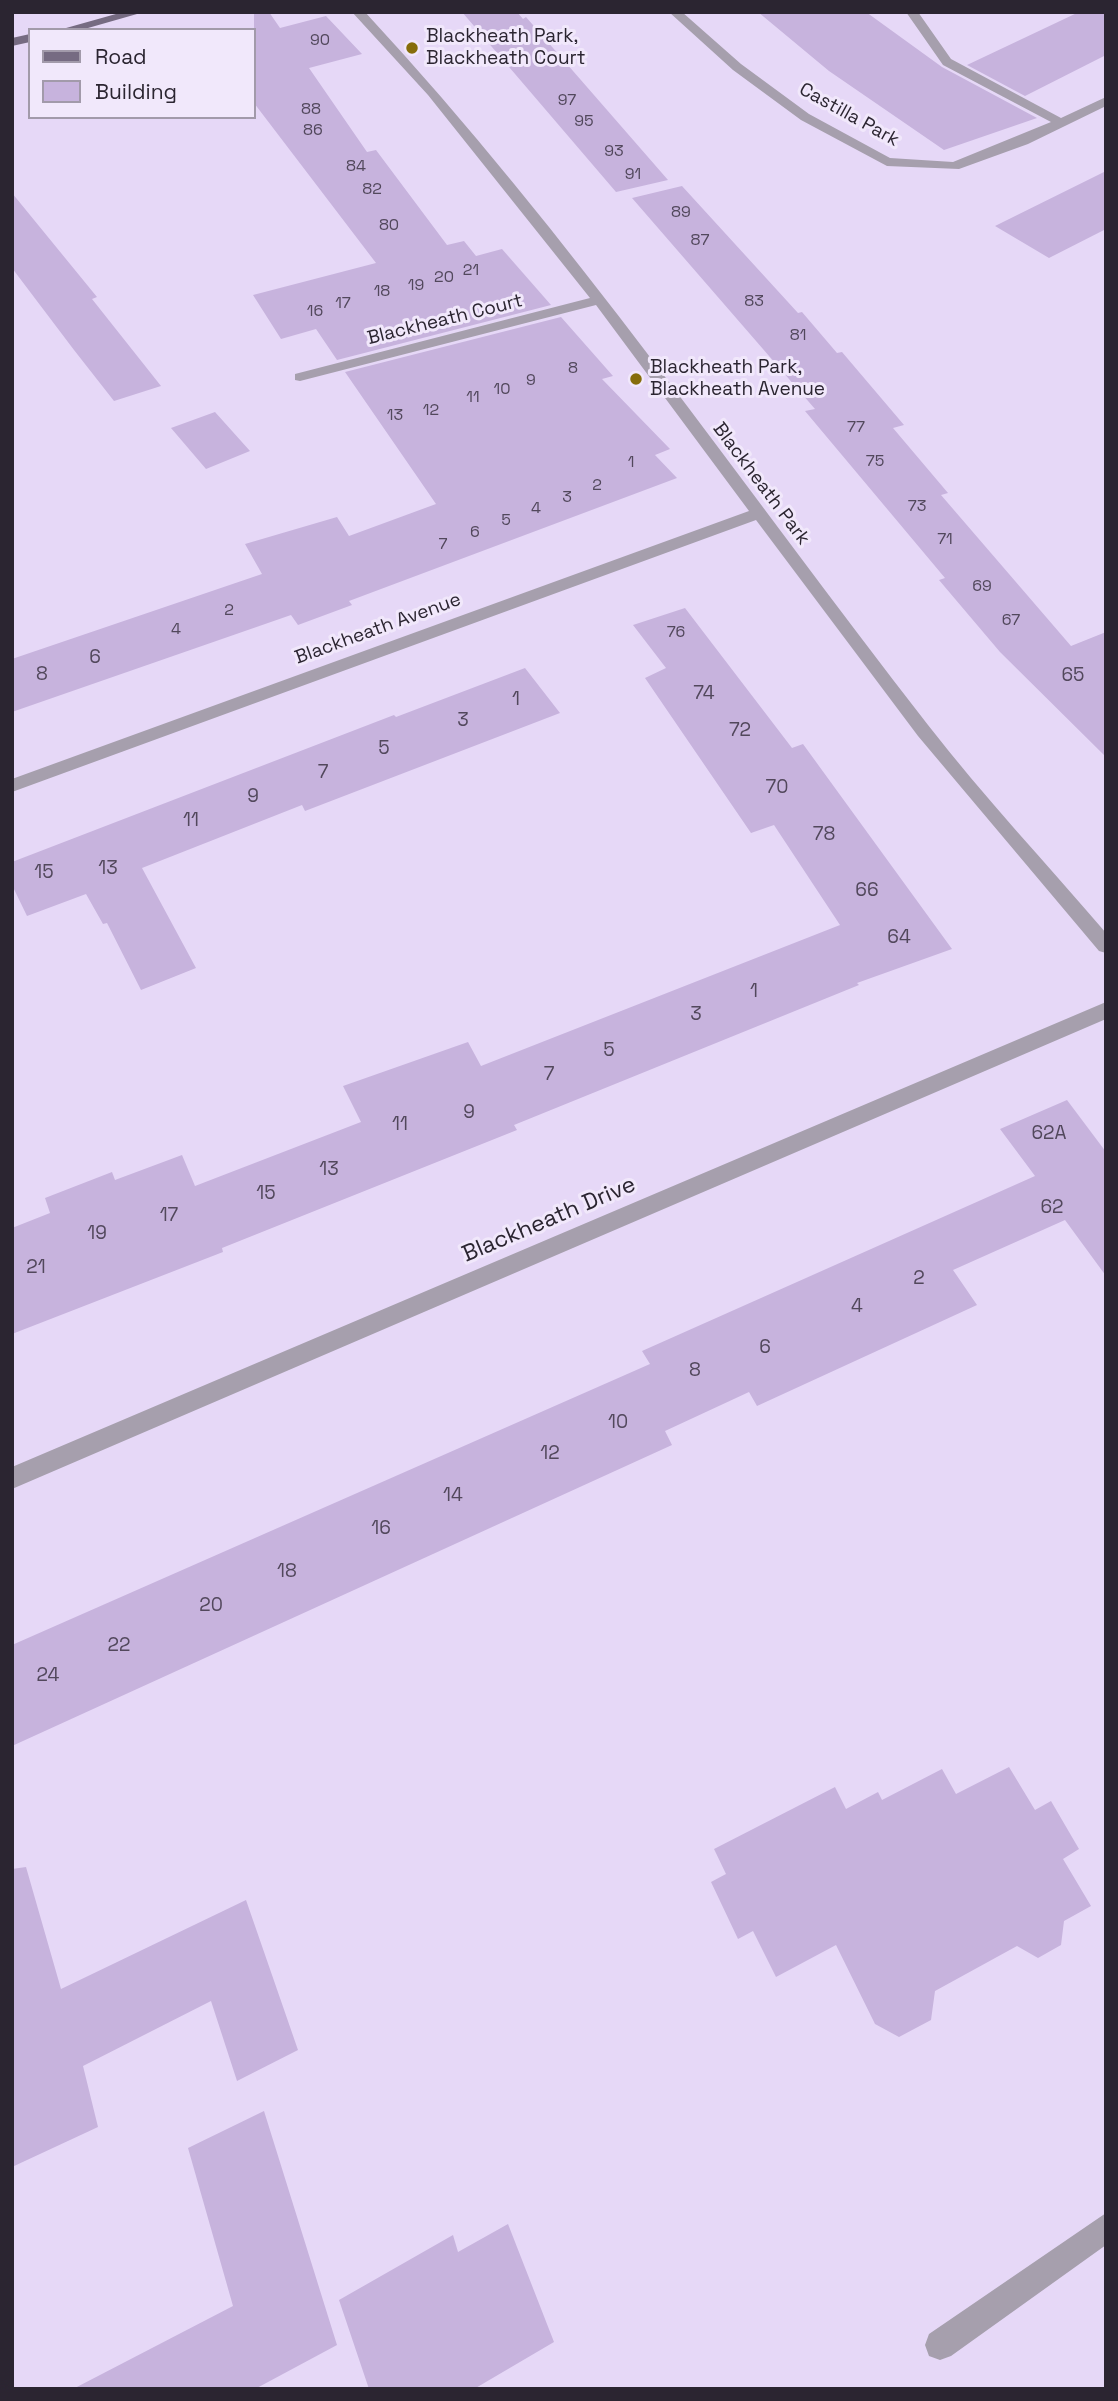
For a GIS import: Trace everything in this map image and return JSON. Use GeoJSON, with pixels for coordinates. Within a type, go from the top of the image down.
{"type":"FeatureCollection","features":[{"type":"Feature","properties":{"kind":"main road"},"geometry":{"type":"LineString","coordinates":[[73,28],[138,12]]}},
{"type":"Feature","properties":{"kind":"street","name":"Blackheath Park"},"geometry":{"type":"LineString","coordinates":[[358,12],[432,92],[599,300],[924,732],[1106,946]]}},
{"type":"Feature","properties":{"kind":"street","name":"Castilla Park"},"geometry":{"type":"LineString","coordinates":[[675,12],[737,67],[805,117],[887,162],[954,166],[1062,123],[1106,101]]}},
{"type":"Feature","properties":{"kind":"street"},"geometry":{"type":"LineString","coordinates":[[912,12],[947,62],[1062,123]]}},
{"type":"Feature","properties":{"kind":"street","name":"Blackheath Court"},"geometry":{"type":"LineString","coordinates":[[300,377],[599,300]]}},
{"type":"Feature","properties":{"kind":"street","name":"Blackheath Avenue"},"geometry":{"type":"LineString","coordinates":[[12,786],[759,513]]}},
{"type":"Feature","properties":{"kind":"street","name":"Blackheath Drive"},"geometry":{"type":"LineString","coordinates":[[12,1478],[1106,1010]]}},
{"type":"Feature","properties":{"kind":"street"},"geometry":{"type":"LineString","coordinates":[[940,2345],[1106,2227]]}},
{"type":"Feature","properties":{"kind":"building"},"geometry":{"type":"Polygon","coordinates":[[[254,12],[269,12],[280,28],[326,16],[362,54],[309,68],[367,152],[376,150],[447,245],[464,241],[476,256],[502,249],[551,305],[337,360],[316,329],[281,339],[253,295],[376,263],[256,106],[254,12]]]}},
{"type":"Feature","properties":{"kind":"building"},"geometry":{"type":"Polygon","coordinates":[[[462,12],[517,12],[523,19],[526,17],[668,180],[616,192],[462,12]]]}},
{"type":"Feature","properties":{"kind":"building"},"geometry":{"type":"Polygon","coordinates":[[[758,12],[866,12],[942,67],[1037,118],[944,150],[829,71],[758,12]]]}},
{"type":"Feature","properties":{"kind":"building"},"geometry":{"type":"Polygon","coordinates":[[[1079,12],[1106,12],[1106,55],[1025,96],[967,65],[1079,12]]]}},
{"type":"Feature","properties":{"kind":"building"},"geometry":{"type":"Polygon","coordinates":[[[1106,171],[1106,229],[1049,258],[995,226],[1106,171]]]}},
{"type":"Feature","properties":{"kind":"building"},"geometry":{"type":"Polygon","coordinates":[[[682,186],[798,313],[802,312],[837,353],[842,352],[904,425],[893,428],[948,493],[941,495],[1071,646],[1106,632],[1106,757],[1000,652],[939,580],[945,578],[805,411],[815,409],[632,198],[682,186]]]}},
{"type":"Feature","properties":{"kind":"building"},"geometry":{"type":"Polygon","coordinates":[[[12,193],[97,297],[92,299],[161,386],[114,401],[74,350],[12,268],[12,193]]]}},
{"type":"Feature","properties":{"kind":"building"},"geometry":{"type":"Polygon","coordinates":[[[561,317],[613,376],[602,379],[670,449],[655,455],[677,478],[349,601],[352,605],[298,625],[291,615],[12,712],[12,659],[262,574],[245,544],[337,517],[349,536],[436,504],[345,372],[561,317]]]}},
{"type":"Feature","properties":{"kind":"building"},"geometry":{"type":"Polygon","coordinates":[[[215,412],[250,451],[206,469],[171,428],[215,412]]]}},
{"type":"Feature","properties":{"kind":"building"},"geometry":{"type":"Polygon","coordinates":[[[685,608],[792,748],[803,744],[952,949],[857,983],[859,985],[514,1125],[517,1130],[222,1248],[223,1252],[12,1334],[12,1228],[50,1213],[45,1198],[112,1172],[115,1180],[182,1155],[195,1186],[361,1122],[343,1086],[468,1042],[481,1066],[840,925],[774,825],[751,833],[645,678],[666,668],[633,625],[685,608]]]}},
{"type":"Feature","properties":{"kind":"building"},"geometry":{"type":"Polygon","coordinates":[[[525,668],[560,713],[305,811],[302,805],[142,868],[196,968],[141,990],[107,923],[103,924],[86,894],[27,916],[12,885],[12,862],[394,715],[396,717],[525,668]]]}},
{"type":"Feature","properties":{"kind":"building"},"geometry":{"type":"Polygon","coordinates":[[[1067,1100],[1106,1152],[1106,1276],[1065,1220],[953,1270],[977,1305],[757,1406],[749,1392],[665,1431],[672,1445],[12,1746],[12,1645],[650,1364],[642,1351],[1035,1176],[1000,1129],[1067,1100]]]}},
{"type":"Feature","properties":{"kind":"building"},"geometry":{"type":"Polygon","coordinates":[[[1009,1767],[1035,1810],[1051,1801],[1079,1849],[1063,1859],[1091,1906],[1064,1921],[1061,1945],[1038,1958],[1017,1946],[935,1991],[931,2020],[899,2037],[875,2024],[836,1945],[776,1977],[753,1931],[738,1939],[711,1882],[726,1874],[714,1849],[835,1787],[846,1809],[878,1792],[882,1800],[942,1769],[956,1794],[1009,1767]]]}},
{"type":"Feature","properties":{"kind":"building"},"geometry":{"type":"Polygon","coordinates":[[[26,1867],[61,1989],[246,1900],[298,2050],[237,2081],[211,2001],[83,2066],[98,2127],[12,2167],[12,1869],[26,1867]]]}},
{"type":"Feature","properties":{"kind":"building"},"geometry":{"type":"Polygon","coordinates":[[[264,2111],[337,2345],[255,2389],[73,2389],[233,2306],[188,2148],[264,2111]]]}},
{"type":"Feature","properties":{"kind":"building"},"geometry":{"type":"Polygon","coordinates":[[[508,2224],[554,2342],[474,2389],[369,2389],[339,2300],[453,2235],[458,2252],[508,2224]]]}},
{"type":"Feature","properties":{"kind":"place","name":"Blackheath Park, Blackheath Court"},"geometry":{"type":"Point","coordinates":[412,48]}},
{"type":"Feature","properties":{"kind":"place","name":"Blackheath Park, Blackheath Avenue"},"geometry":{"type":"Point","coordinates":[636,379]}}]}
